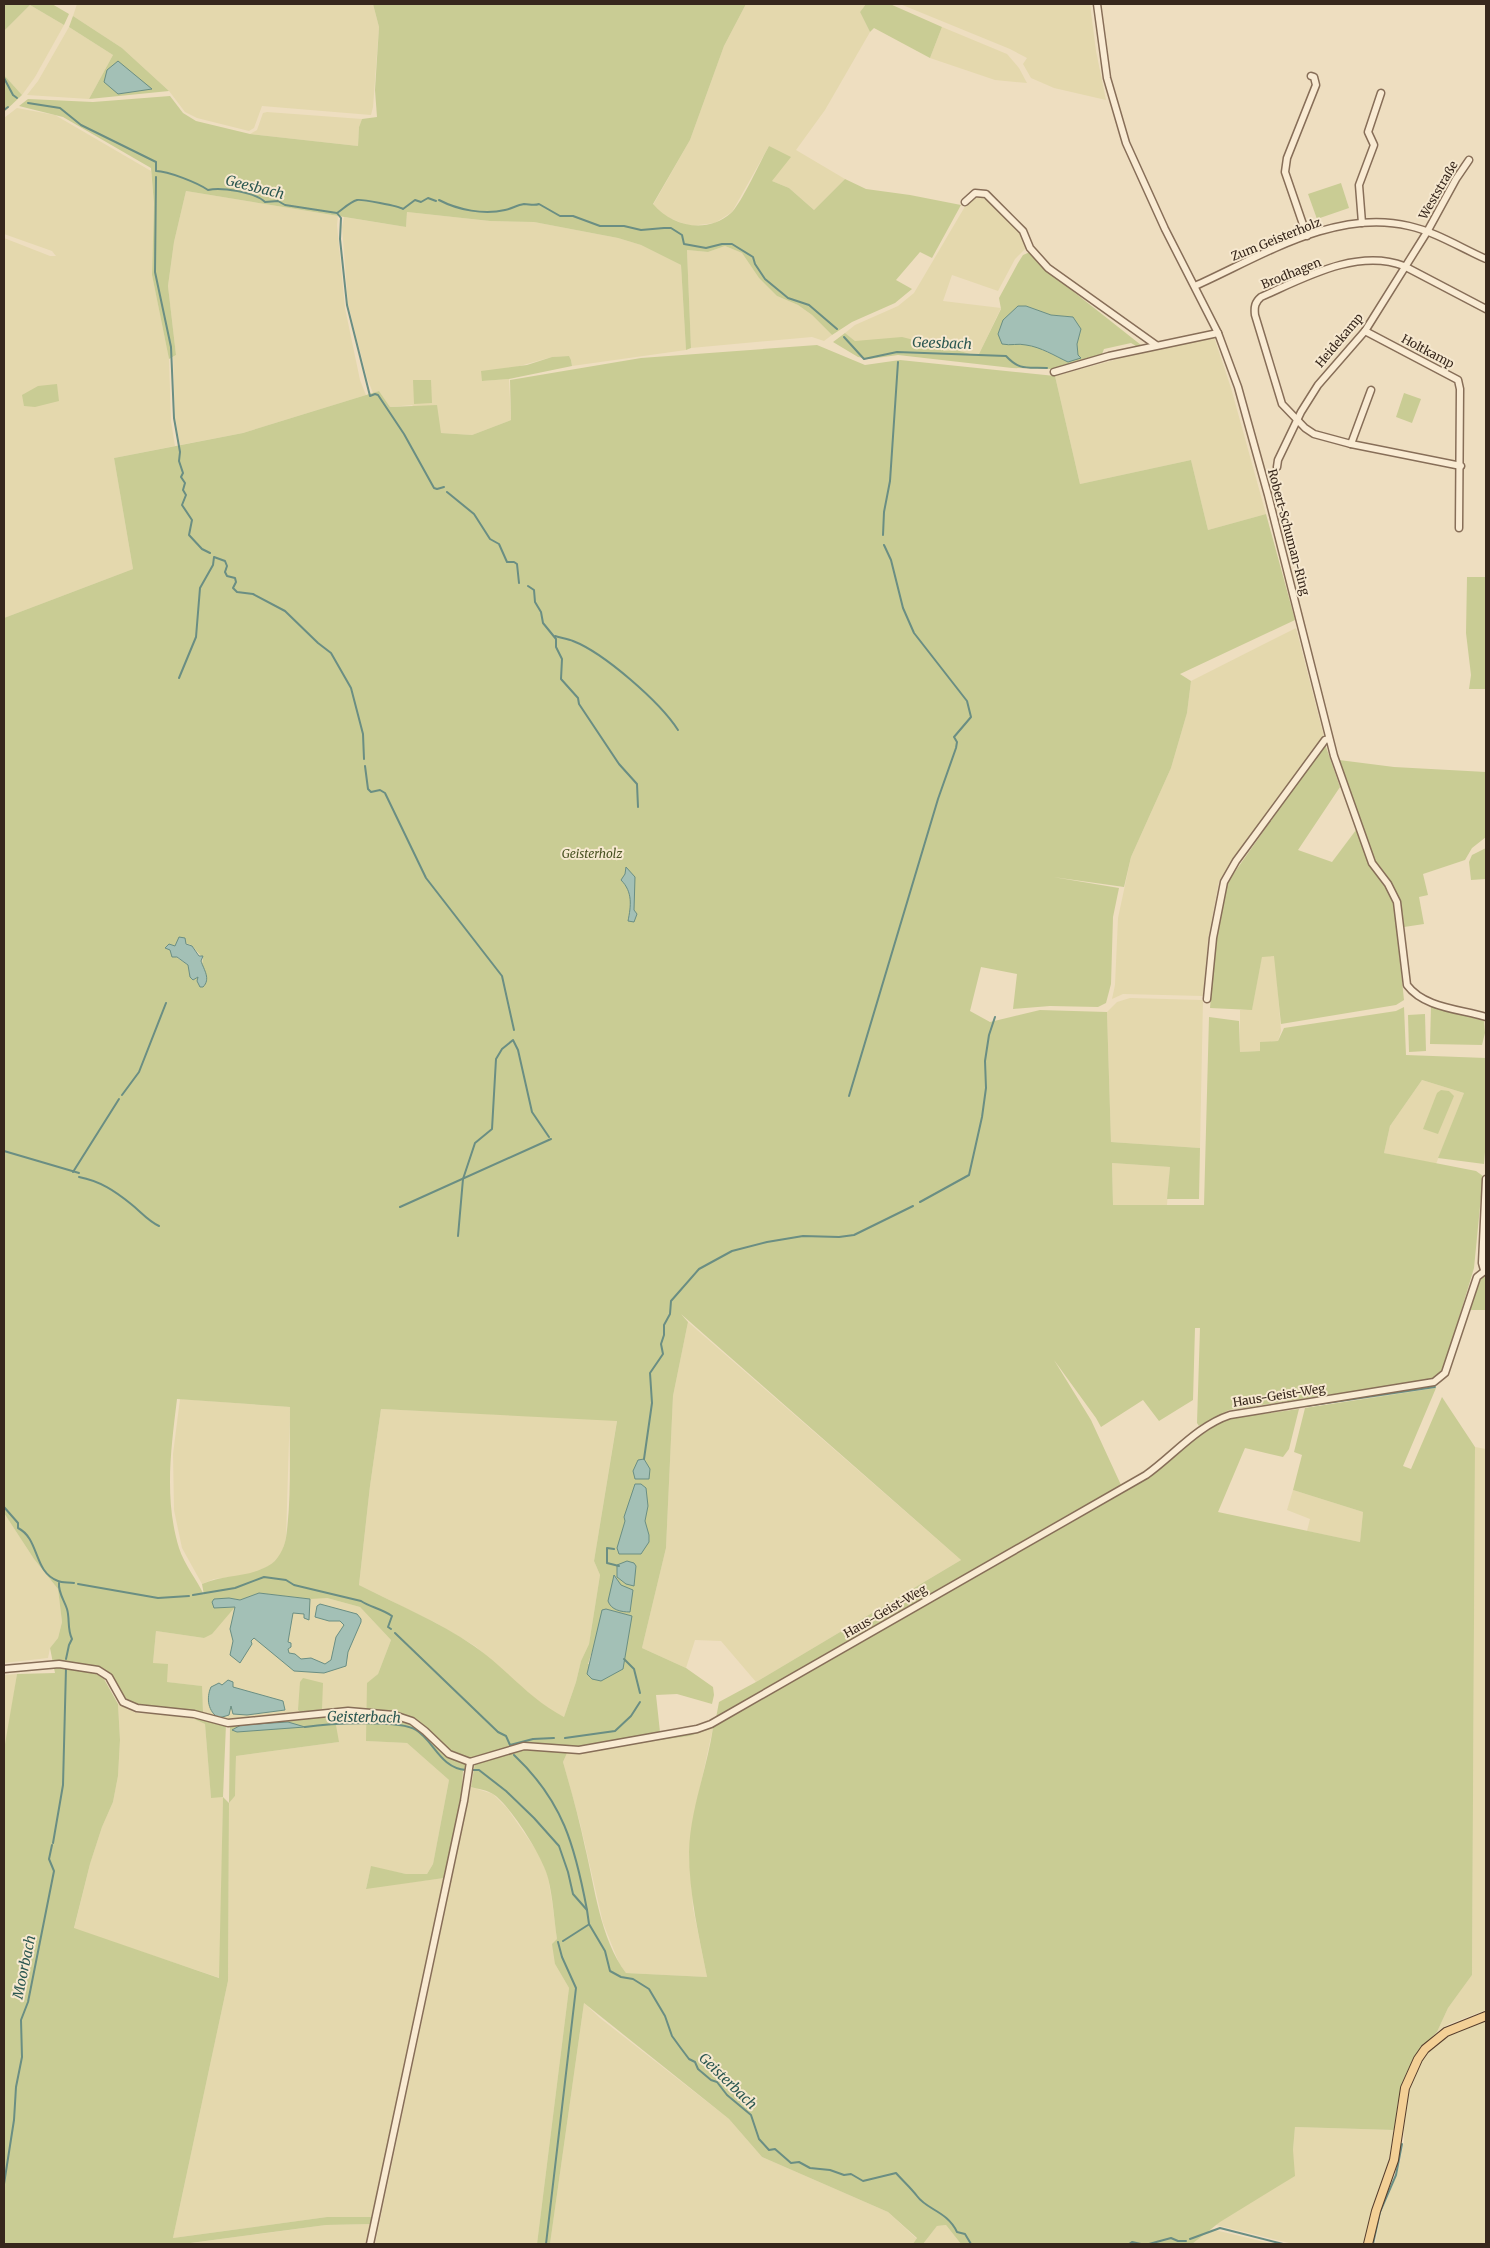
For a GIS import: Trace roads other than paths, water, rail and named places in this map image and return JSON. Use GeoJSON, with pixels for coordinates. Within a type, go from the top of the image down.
{"type":"FeatureCollection","features":[{"type":"Feature","properties":{"kind":"main road"},"geometry":{"type":"LineString","coordinates":[[1368,2244],[1376,2212],[1394,2160],[1401,2103],[1413,2067],[1424,2049],[1435,2039],[1446,2032],[1486,2016]]}},
{"type":"Feature","properties":{"kind":"street","name":"Robert-Schuman-Ring"},"geometry":{"type":"LineString","coordinates":[[1097,4],[1107,78],[1126,144],[1165,228],[1218,334],[1238,387],[1266,487],[1329,738],[1372,863],[1388,884],[1397,902],[1407,985],[1415,996],[1428,1002],[1486,1017]]}},
{"type":"Feature","properties":{"kind":"street"},"geometry":{"type":"LineString","coordinates":[[1307,236],[1285,172],[1287,158],[1316,85],[1314,77],[1311,76]]}},
{"type":"Feature","properties":{"kind":"street"},"geometry":{"type":"LineString","coordinates":[[1362,223],[1359,185],[1374,145],[1368,132],[1381,93]]}},
{"type":"Feature","properties":{"kind":"street","name":"Weststraße"},"geometry":{"type":"LineString","coordinates":[[1427,232],[1452,185],[1469,160]]}},
{"type":"Feature","properties":{"kind":"street"},"geometry":{"type":"LineString","coordinates":[[966,202],[975,193],[986,194],[1022,231],[1030,248],[1048,268],[1156,345]]}},
{"type":"Feature","properties":{"kind":"street","name":"Zum Geisterholz"},"geometry":{"type":"LineString","coordinates":[[1195,286],[1307,236],[1337,227],[1362,223],[1391,223],[1427,232],[1486,259]]}},
{"type":"Feature","properties":{"kind":"street","name":"Heidekamp"},"geometry":{"type":"LineString","coordinates":[[1277,467],[1278,460],[1297,421],[1326,373],[1364,331],[1427,232]]}},
{"type":"Feature","properties":{"kind":"street","name":"Brodhagen"},"geometry":{"type":"LineString","coordinates":[[1297,421],[1282,404],[1255,315],[1256,301],[1314,275],[1343,265],[1375,260],[1393,262],[1404,266]]}},
{"type":"Feature","properties":{"kind":"street"},"geometry":{"type":"LineString","coordinates":[[1404,266],[1486,310]]}},
{"type":"Feature","properties":{"kind":"street","name":"Holtkamp"},"geometry":{"type":"LineString","coordinates":[[1364,331],[1458,380],[1460,389],[1459,528]]}},
{"type":"Feature","properties":{"kind":"street"},"geometry":{"type":"LineString","coordinates":[[1054,372],[1156,345],[1218,334]]}},
{"type":"Feature","properties":{"kind":"street"},"geometry":{"type":"LineString","coordinates":[[1352,444],[1371,390]]}},
{"type":"Feature","properties":{"kind":"street"},"geometry":{"type":"LineString","coordinates":[[1297,421],[1314,434],[1352,444],[1460,466]]}},
{"type":"Feature","properties":{"kind":"street"},"geometry":{"type":"LineString","coordinates":[[1207,999],[1213,938],[1224,882],[1236,861],[1325,740],[1329,738]]}},
{"type":"Feature","properties":{"kind":"street"},"geometry":{"type":"LineString","coordinates":[[1485,1270],[1482,1263],[1486,1180]]}},
{"type":"Feature","properties":{"kind":"street","name":"Haus-Geist-Weg"},"geometry":{"type":"LineString","coordinates":[[470,1768],[516,1747],[534,1746],[567,1751],[579,1750],[683,1732],[711,1724],[1146,1475],[1163,1463],[1197,1432],[1216,1420],[1230,1415],[1434,1382],[1445,1373],[1477,1277],[1485,1270]]}},
{"type":"Feature","properties":{"kind":"street"},"geometry":{"type":"LineString","coordinates":[[4,1669],[59,1664],[98,1670],[109,1677],[123,1702],[137,1708],[209,1717],[228,1723],[348,1711],[382,1713],[412,1721],[425,1730],[448,1754],[470,1768],[370,2244]]}},
{"type":"Feature","properties":{"kind":"water"},"geometry":{"type":"Polygon","coordinates":[[[118,61],[152,89],[118,94],[104,82],[107,70],[118,61]]]}},
{"type":"Feature","properties":{"kind":"water"},"geometry":{"type":"Polygon","coordinates":[[[1018,306],[1026,306],[1051,315],[1073,317],[1081,329],[1077,344],[1078,355],[1081,358],[1068,362],[1032,346],[1002,344],[998,334],[1003,320],[1018,306]]]}},
{"type":"Feature","properties":{"kind":"water"},"geometry":{"type":"Polygon","coordinates":[[[626,867],[635,877],[634,910],[637,914],[634,922],[628,921],[629,894],[628,889],[621,880],[625,874],[626,867]]]}},
{"type":"Feature","properties":{"kind":"water"},"geometry":{"type":"Polygon","coordinates":[[[179,937],[185,938],[186,944],[192,946],[199,956],[203,956],[201,961],[207,978],[203,987],[200,987],[197,981],[198,977],[193,980],[190,977],[188,965],[177,957],[172,957],[170,950],[165,948],[169,944],[175,946],[179,937]]]}},
{"type":"Feature","properties":{"kind":"water"},"geometry":{"type":"Polygon","coordinates":[[[644,1459],[650,1469],[649,1479],[635,1479],[633,1471],[638,1460],[644,1459]]]}},
{"type":"Feature","properties":{"kind":"water"},"geometry":{"type":"Polygon","coordinates":[[[635,1484],[641,1484],[646,1488],[648,1506],[645,1521],[649,1542],[641,1554],[619,1554],[617,1548],[625,1521],[624,1517],[635,1484]]]}},
{"type":"Feature","properties":{"kind":"water"},"geometry":{"type":"Polygon","coordinates":[[[627,1561],[634,1563],[636,1566],[634,1586],[626,1584],[617,1577],[617,1565],[627,1561]]]}},
{"type":"Feature","properties":{"kind":"water"},"geometry":{"type":"Polygon","coordinates":[[[614,1575],[621,1585],[633,1590],[630,1612],[617,1610],[609,1604],[614,1575]]]}},
{"type":"Feature","properties":{"kind":"water"},"geometry":{"type":"Polygon","coordinates":[[[259,1593],[310,1599],[309,1620],[304,1618],[304,1614],[293,1613],[288,1642],[291,1643],[291,1647],[288,1649],[289,1653],[295,1654],[301,1659],[311,1658],[325,1664],[331,1660],[336,1637],[344,1625],[340,1621],[329,1621],[315,1617],[317,1606],[320,1604],[357,1614],[361,1622],[348,1652],[346,1666],[324,1673],[294,1671],[254,1638],[240,1663],[230,1655],[233,1641],[230,1629],[235,1607],[214,1608],[212,1602],[214,1599],[229,1598],[240,1600],[259,1593]]]}},
{"type":"Feature","properties":{"kind":"water"},"geometry":{"type":"Polygon","coordinates":[[[606,1609],[632,1616],[623,1669],[601,1681],[592,1679],[587,1674],[602,1610],[606,1609]]]}},
{"type":"Feature","properties":{"kind":"water"},"geometry":{"type":"Polygon","coordinates":[[[228,1680],[233,1682],[233,1687],[283,1701],[285,1710],[247,1715],[233,1714],[231,1706],[229,1715],[219,1718],[210,1708],[208,1700],[209,1691],[211,1687],[219,1683],[222,1685],[228,1680]]]}},
{"type":"Feature","properties":{"kind":"water"},"geometry":{"type":"Polygon","coordinates":[[[288,1722],[305,1727],[237,1732],[232,1730],[241,1725],[288,1722]]]}},
{"type":"Feature","properties":{"kind":"waterway","name":"Geesbach"},"geometry":{"type":"LineString","coordinates":[[4,78],[13,95],[17,98]]}},
{"type":"Feature","properties":{"kind":"waterway","name":"Geesbach"},"geometry":{"type":"LineString","coordinates":[[28,103],[60,108],[81,125],[156,162],[156,171],[183,178],[208,190],[238,191],[254,195],[265,202],[278,201],[285,205],[337,213],[357,200],[403,209],[415,200],[421,202],[428,198],[436,201]]}},
{"type":"Feature","properties":{"kind":"waterway"},"geometry":{"type":"LineString","coordinates":[[4,110],[8,107]]}},
{"type":"Feature","properties":{"kind":"waterway"},"geometry":{"type":"LineString","coordinates":[[156,177],[155,272],[171,347],[174,418],[180,452],[179,461],[183,473],[181,477],[185,483],[183,490],[186,495],[182,505],[192,520],[189,535],[202,549],[210,553]]}},
{"type":"Feature","properties":{"kind":"waterway","name":"Geesbach"},"geometry":{"type":"LineString","coordinates":[[439,200],[463,209],[480,212],[497,211],[524,204],[539,204],[560,216],[573,216],[600,226],[624,226],[641,230],[671,228],[682,235],[684,244],[706,248],[722,244],[732,244],[753,257],[755,264],[765,279],[788,298],[809,305],[837,329]]}},
{"type":"Feature","properties":{"kind":"waterway"},"geometry":{"type":"LineString","coordinates":[[337,213],[341,218],[340,239],[347,305],[370,396],[378,395],[404,434],[434,488],[444,487]]}},
{"type":"Feature","properties":{"kind":"waterway","name":"Geesbach"},"geometry":{"type":"LineString","coordinates":[[844,337],[864,359],[897,352],[1006,356],[1020,366],[1047,368]]}},
{"type":"Feature","properties":{"kind":"waterway"},"geometry":{"type":"LineString","coordinates":[[883,535],[884,512],[890,481],[898,362]]}},
{"type":"Feature","properties":{"kind":"waterway"},"geometry":{"type":"LineString","coordinates":[[447,492],[474,514],[490,539],[499,544],[507,562],[517,564],[519,583]]}},
{"type":"Feature","properties":{"kind":"waterway"},"geometry":{"type":"LineString","coordinates":[[849,1096],[938,799],[956,748],[957,742],[954,737],[971,717],[967,701],[914,633],[903,608],[891,560],[884,545]]}},
{"type":"Feature","properties":{"kind":"waterway"},"geometry":{"type":"LineString","coordinates":[[179,678],[196,637],[200,588],[213,565],[214,557],[225,561],[227,566],[225,572],[227,576],[235,578],[236,582],[233,588],[237,592],[253,594],[285,611],[331,653],[351,688],[363,734],[364,759]]}},
{"type":"Feature","properties":{"kind":"waterway"},"geometry":{"type":"LineString","coordinates":[[528,586],[534,590],[535,602],[541,612],[543,623],[556,639],[556,647],[562,659],[561,679],[578,698],[579,704],[619,764],[637,784],[638,807]]}},
{"type":"Feature","properties":{"kind":"waterway"},"geometry":{"type":"LineString","coordinates":[[555,636],[586,647],[615,667],[645,693],[678,730]]}},
{"type":"Feature","properties":{"kind":"waterway"},"geometry":{"type":"LineString","coordinates":[[365,766],[368,789],[371,792],[380,790],[385,793],[426,878],[502,976],[514,1030]]}},
{"type":"Feature","properties":{"kind":"waterway"},"geometry":{"type":"LineString","coordinates":[[122,1095],[139,1072],[166,1003]]}},
{"type":"Feature","properties":{"kind":"waterway"},"geometry":{"type":"LineString","coordinates":[[920,1202],[969,1175],[982,1117],[986,1088],[985,1061],[989,1035],[995,1017]]}},
{"type":"Feature","properties":{"kind":"waterway"},"geometry":{"type":"LineString","coordinates":[[458,1236],[463,1179],[475,1143],[492,1129],[496,1059],[502,1049],[513,1040],[518,1050],[532,1112],[549,1137]]}},
{"type":"Feature","properties":{"kind":"waterway"},"geometry":{"type":"LineString","coordinates":[[73,1172],[119,1099]]}},
{"type":"Feature","properties":{"kind":"waterway"},"geometry":{"type":"LineString","coordinates":[[400,1207],[551,1139]]}},
{"type":"Feature","properties":{"kind":"waterway"},"geometry":{"type":"LineString","coordinates":[[4,1151],[79,1173]]}},
{"type":"Feature","properties":{"kind":"waterway"},"geometry":{"type":"LineString","coordinates":[[79,1177],[94,1181],[113,1191],[159,1226]]}},
{"type":"Feature","properties":{"kind":"waterway"},"geometry":{"type":"LineString","coordinates":[[644,1459],[652,1403],[650,1373],[663,1354],[661,1344],[664,1335],[664,1325],[670,1314],[671,1301],[699,1269],[732,1251],[767,1242],[803,1236],[839,1237],[854,1235],[913,1206]]}},
{"type":"Feature","properties":{"kind":"waterway"},"geometry":{"type":"LineString","coordinates":[[1306,1406],[1435,1387]]}},
{"type":"Feature","properties":{"kind":"waterway","name":"Geisterbach"},"geometry":{"type":"LineString","coordinates":[[4,1507],[18,1523],[18,1528],[30,1540],[40,1563],[50,1577],[61,1582],[74,1583]]}},
{"type":"Feature","properties":{"kind":"waterway"},"geometry":{"type":"LineString","coordinates":[[614,1549],[607,1548],[607,1563],[619,1566]]}},
{"type":"Feature","properties":{"kind":"waterway","name":"Geisterbach"},"geometry":{"type":"LineString","coordinates":[[193,1595],[235,1588],[264,1577],[286,1580],[294,1585],[361,1601],[392,1616],[388,1627],[391,1629]]}},
{"type":"Feature","properties":{"kind":"waterway","name":"Moorbach"},"geometry":{"type":"LineString","coordinates":[[59,1583],[60,1593],[68,1613],[72,1639],[66,1659]]}},
{"type":"Feature","properties":{"kind":"waterway","name":"Geisterbach"},"geometry":{"type":"LineString","coordinates":[[78,1584],[158,1598],[189,1596]]}},
{"type":"Feature","properties":{"kind":"waterway","name":"Geisterbach"},"geometry":{"type":"LineString","coordinates":[[395,1633],[498,1732],[506,1736],[510,1745],[533,1739],[554,1738]]}},
{"type":"Feature","properties":{"kind":"waterway"},"geometry":{"type":"LineString","coordinates":[[624,1659],[634,1669],[640,1693]]}},
{"type":"Feature","properties":{"kind":"waterway","name":"Moorbach"},"geometry":{"type":"LineString","coordinates":[[53,1843],[63,1785],[66,1668]]}},
{"type":"Feature","properties":{"kind":"waterway"},"geometry":{"type":"LineString","coordinates":[[565,1738],[615,1731],[631,1716],[640,1702]]}},
{"type":"Feature","properties":{"kind":"waterway","name":"Geisterbach"},"geometry":{"type":"LineString","coordinates":[[305,1727],[362,1723],[395,1724],[407,1727],[416,1730],[422,1735],[450,1764],[466,1770]]}},
{"type":"Feature","properties":{"kind":"waterway","name":"Geisterbach"},"geometry":{"type":"LineString","coordinates":[[514,1755],[531,1772],[544,1790],[564,1826],[572,1845],[587,1910]]}},
{"type":"Feature","properties":{"kind":"waterway","name":"Geisterbach"},"geometry":{"type":"LineString","coordinates":[[471,1770],[479,1770],[506,1791],[559,1846],[573,1894],[587,1910],[589,1924],[605,1951],[610,1971],[621,1977],[633,1979],[649,1989],[665,2016],[672,2036],[680,2047],[689,2059],[695,2062],[698,2069],[711,2080],[717,2082],[727,2095],[751,2115],[759,2139],[769,2150],[775,2149],[791,2163],[799,2162],[810,2168],[830,2170],[844,2175],[851,2174],[863,2181],[896,2173],[921,2201],[948,2219],[957,2232],[965,2234],[971,2244]]}},
{"type":"Feature","properties":{"kind":"waterway","name":"Moorbach"},"geometry":{"type":"LineString","coordinates":[[4,2184],[14,2120],[16,2087],[22,2057],[21,2020],[28,2002],[54,1871],[49,1859],[52,1845]]}},
{"type":"Feature","properties":{"kind":"waterway"},"geometry":{"type":"LineString","coordinates":[[563,1941],[588,1925]]}},
{"type":"Feature","properties":{"kind":"waterway"},"geometry":{"type":"LineString","coordinates":[[546,2244],[576,1988],[562,1957],[558,1942]]}},
{"type":"Feature","properties":{"kind":"waterway"},"geometry":{"type":"LineString","coordinates":[[1373,2244],[1380,2212],[1396,2175],[1402,2144]]}},
{"type":"Feature","properties":{"kind":"waterway"},"geometry":{"type":"LineString","coordinates":[[1190,2239],[1220,2228],[1283,2244]]}},
{"type":"Feature","properties":{"kind":"waterway"},"geometry":{"type":"LineString","coordinates":[[1149,2244],[1171,2238],[1178,2241],[1186,2241]]}},
{"type":"Feature","properties":{"kind":"waterway"},"geometry":{"type":"LineString","coordinates":[[1129,2244],[1132,2242],[1141,2244]]}},
{"type":"Feature","properties":{"kind":"park label","name":"Geisterholz"},"geometry":{"type":"Point","coordinates":[592,853]}}]}
